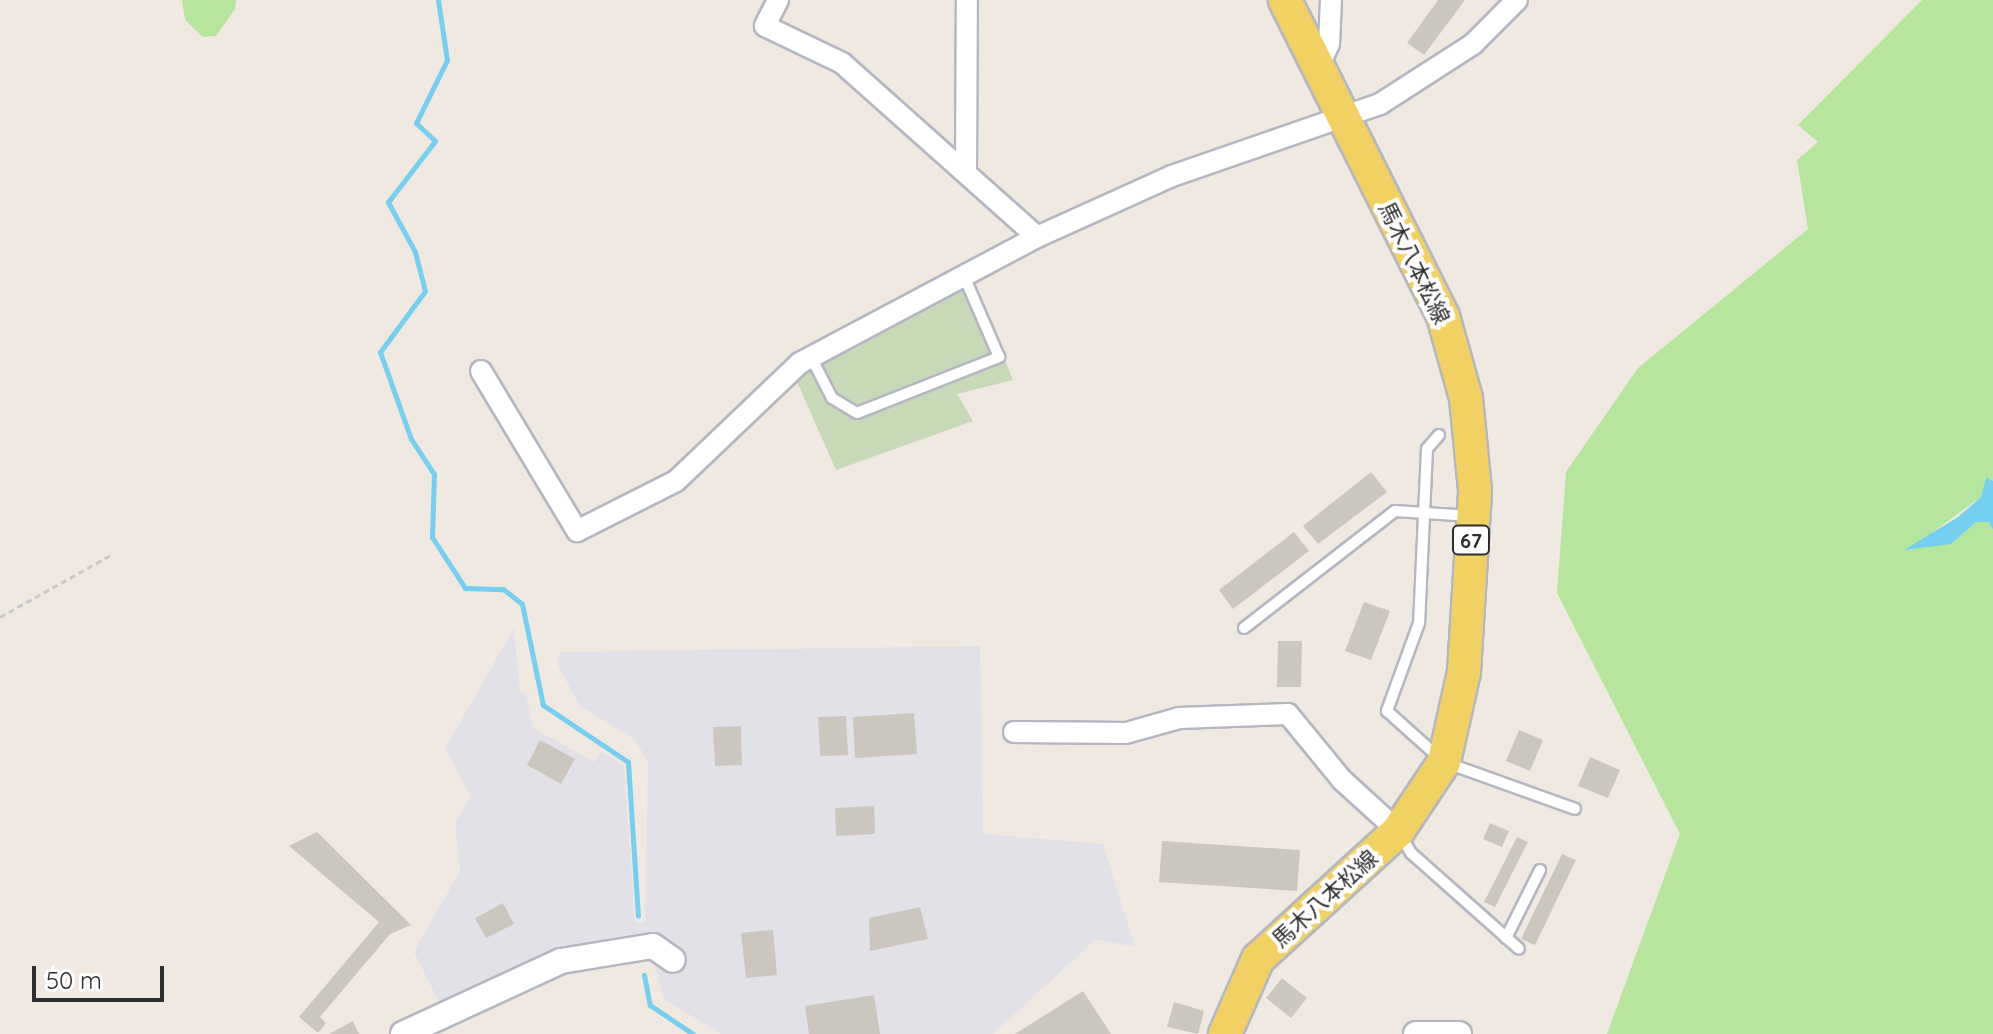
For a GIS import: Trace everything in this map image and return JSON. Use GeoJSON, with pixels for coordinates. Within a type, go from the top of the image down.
{"type":"FeatureCollection","features":[{"type":"Feature","properties":{"kind":"main road","name":"馬木八本松線"},"geometry":{"type":"LineString","coordinates":[[1225,1034],[1258,959],[1398,831],[1444,762],[1464,672],[1473,516],[1466,398],[1443,316],[1285,0]]}},
{"type":"Feature","properties":{"kind":"street"},"geometry":{"type":"LineString","coordinates":[[778,0],[765,26],[842,63],[1037,237]]}},
{"type":"Feature","properties":{"kind":"street"},"geometry":{"type":"LineString","coordinates":[[966,171],[967,0]]}},
{"type":"Feature","properties":{"kind":"street"},"geometry":{"type":"LineString","coordinates":[[481,371],[577,531],[676,481],[811,357],[1037,237],[1172,176],[1344,121],[1473,44],[1517,0]]}},
{"type":"Feature","properties":{"kind":"street"},"geometry":{"type":"LineString","coordinates":[[1319,66],[1329,44],[1327,2]]}},
{"type":"Feature","properties":{"kind":"street"},"geometry":{"type":"LineString","coordinates":[[1014,732],[1126,733],[1179,718],[1288,714],[1342,780],[1398,831]]}},
{"type":"Feature","properties":{"kind":"street"},"geometry":{"type":"LineString","coordinates":[[403,1034],[561,961],[653,946],[673,960]]}},
{"type":"Feature","properties":{"kind":"street"},"geometry":{"type":"LineString","coordinates":[[1416,1034],[1459,1034]]}},
{"type":"Feature","properties":{"kind":"lane"},"geometry":{"type":"LineString","coordinates":[[811,357],[832,398],[857,413],[999,357],[964,276]]}},
{"type":"Feature","properties":{"kind":"lane"},"geometry":{"type":"LineString","coordinates":[[1439,435],[1427,449],[1427,513],[1419,623],[1387,711],[1444,762],[1575,809]]}},
{"type":"Feature","properties":{"kind":"lane"},"geometry":{"type":"LineString","coordinates":[[1244,628],[1395,511],[1473,516]]}},
{"type":"Feature","properties":{"kind":"lane"},"geometry":{"type":"LineString","coordinates":[[1398,831],[1411,853],[1519,949]]}},
{"type":"Feature","properties":{"kind":"lane"},"geometry":{"type":"LineString","coordinates":[[1506,938],[1540,870]]}},
{"type":"Feature","properties":{"kind":"path"},"geometry":{"type":"LineString","coordinates":[[0,617],[111,555]]}},
{"type":"Feature","properties":{"kind":"shaded area"},"geometry":{"type":"Polygon","coordinates":[[[514,628],[520,692],[526,693],[533,728],[594,762],[602,751],[624,766],[635,922],[645,922],[648,761],[634,739],[579,705],[556,661],[562,652],[980,646],[983,834],[1103,844],[1135,947],[1096,939],[993,1034],[721,1034],[664,999],[652,957],[533,983],[449,1022],[414,952],[460,871],[455,822],[471,796],[445,749],[514,628]]]}},
{"type":"Feature","properties":{"kind":"green space"},"geometry":{"type":"Polygon","coordinates":[[[182,0],[236,0],[235,9],[216,36],[203,37],[185,20],[182,0]]]}},
{"type":"Feature","properties":{"kind":"green space"},"geometry":{"type":"Polygon","coordinates":[[[1922,0],[1993,0],[1993,481],[1986,477],[1981,497],[1933,532],[1951,544],[1976,522],[1989,522],[1993,530],[1993,1034],[1607,1034],[1680,834],[1557,593],[1566,472],[1638,368],[1808,229],[1797,160],[1818,142],[1798,125],[1922,0]]]}},
{"type":"Feature","properties":{"kind":"green space"},"geometry":{"type":"Polygon","coordinates":[[[971,279],[1013,380],[957,394],[973,421],[836,470],[794,375],[971,279]]]}},
{"type":"Feature","properties":{"kind":"water"},"geometry":{"type":"Polygon","coordinates":[[[1986,477],[1993,481],[1993,530],[1989,522],[1976,522],[1951,544],[1904,550],[1958,517],[1981,497],[1986,477]]]}},
{"type":"Feature","properties":{"kind":"building"},"geometry":{"type":"Polygon","coordinates":[[[1438,0],[1465,0],[1424,55],[1407,43],[1438,0]]]}},
{"type":"Feature","properties":{"kind":"building"},"geometry":{"type":"Polygon","coordinates":[[[1371,472],[1387,492],[1318,544],[1303,526],[1371,472]]]}},
{"type":"Feature","properties":{"kind":"building"},"geometry":{"type":"Polygon","coordinates":[[[1294,532],[1309,551],[1233,609],[1219,590],[1294,532]]]}},
{"type":"Feature","properties":{"kind":"building"},"geometry":{"type":"Polygon","coordinates":[[[1364,602],[1390,611],[1371,660],[1345,651],[1364,602]]]}},
{"type":"Feature","properties":{"kind":"building"},"geometry":{"type":"Polygon","coordinates":[[[1278,641],[1302,641],[1301,687],[1277,687],[1278,641]]]}},
{"type":"Feature","properties":{"kind":"building"},"geometry":{"type":"Polygon","coordinates":[[[914,713],[917,754],[855,758],[853,717],[914,713]]]}},
{"type":"Feature","properties":{"kind":"building"},"geometry":{"type":"Polygon","coordinates":[[[846,716],[848,755],[820,756],[818,717],[846,716]]]}},
{"type":"Feature","properties":{"kind":"building"},"geometry":{"type":"Polygon","coordinates":[[[741,726],[742,765],[715,766],[713,727],[741,726]]]}},
{"type":"Feature","properties":{"kind":"building"},"geometry":{"type":"Polygon","coordinates":[[[1519,730],[1543,740],[1530,771],[1506,761],[1519,730]]]}},
{"type":"Feature","properties":{"kind":"building"},"geometry":{"type":"Polygon","coordinates":[[[540,740],[575,759],[561,784],[527,765],[540,740]]]}},
{"type":"Feature","properties":{"kind":"building"},"geometry":{"type":"Polygon","coordinates":[[[1590,757],[1620,770],[1608,798],[1578,786],[1590,757]]]}},
{"type":"Feature","properties":{"kind":"building"},"geometry":{"type":"Polygon","coordinates":[[[874,806],[875,834],[836,836],[835,808],[874,806]]]}},
{"type":"Feature","properties":{"kind":"building"},"geometry":{"type":"Polygon","coordinates":[[[1490,823],[1509,831],[1502,847],[1483,839],[1490,823]]]}},
{"type":"Feature","properties":{"kind":"building"},"geometry":{"type":"Polygon","coordinates":[[[317,832],[411,925],[390,934],[320,1017],[326,1023],[318,1033],[299,1017],[379,922],[289,846],[317,832]]]}},
{"type":"Feature","properties":{"kind":"building"},"geometry":{"type":"Polygon","coordinates":[[[1517,837],[1528,842],[1495,907],[1484,902],[1517,837]]]}},
{"type":"Feature","properties":{"kind":"building"},"geometry":{"type":"Polygon","coordinates":[[[1162,841],[1300,850],[1297,891],[1159,882],[1162,841]]]}},
{"type":"Feature","properties":{"kind":"building"},"geometry":{"type":"Polygon","coordinates":[[[1562,854],[1576,860],[1535,945],[1521,939],[1562,854]]]}},
{"type":"Feature","properties":{"kind":"building"},"geometry":{"type":"Polygon","coordinates":[[[503,903],[514,924],[486,938],[475,918],[503,903]]]}},
{"type":"Feature","properties":{"kind":"building"},"geometry":{"type":"Polygon","coordinates":[[[920,907],[928,939],[870,951],[869,918],[920,907]]]}},
{"type":"Feature","properties":{"kind":"building"},"geometry":{"type":"Polygon","coordinates":[[[773,930],[777,975],[746,978],[741,933],[773,930]]]}},
{"type":"Feature","properties":{"kind":"building"},"geometry":{"type":"Polygon","coordinates":[[[1282,978],[1307,998],[1291,1018],[1266,998],[1282,978]]]}},
{"type":"Feature","properties":{"kind":"building"},"geometry":{"type":"Polygon","coordinates":[[[1083,991],[1111,1034],[1015,1034],[1083,991]]]}},
{"type":"Feature","properties":{"kind":"building"},"geometry":{"type":"Polygon","coordinates":[[[874,995],[880,1034],[809,1034],[805,1006],[874,995]]]}},
{"type":"Feature","properties":{"kind":"building"},"geometry":{"type":"Polygon","coordinates":[[[1174,1002],[1204,1011],[1198,1034],[1167,1027],[1174,1002]]]}},
{"type":"Feature","properties":{"kind":"building"},"geometry":{"type":"Polygon","coordinates":[[[353,1021],[359,1034],[329,1034],[353,1021]]]}},
{"type":"Feature","properties":{"kind":"waterway"},"geometry":{"type":"LineString","coordinates":[[438,0],[447,60],[416,123],[435,141],[388,202],[415,252],[425,291],[380,352],[411,439],[434,474],[432,537],[465,588],[503,589],[522,604],[543,705],[628,762],[638,916]]}},
{"type":"Feature","properties":{"kind":"waterway"},"geometry":{"type":"LineString","coordinates":[[644,975],[650,1005],[693,1034]]}}]}
